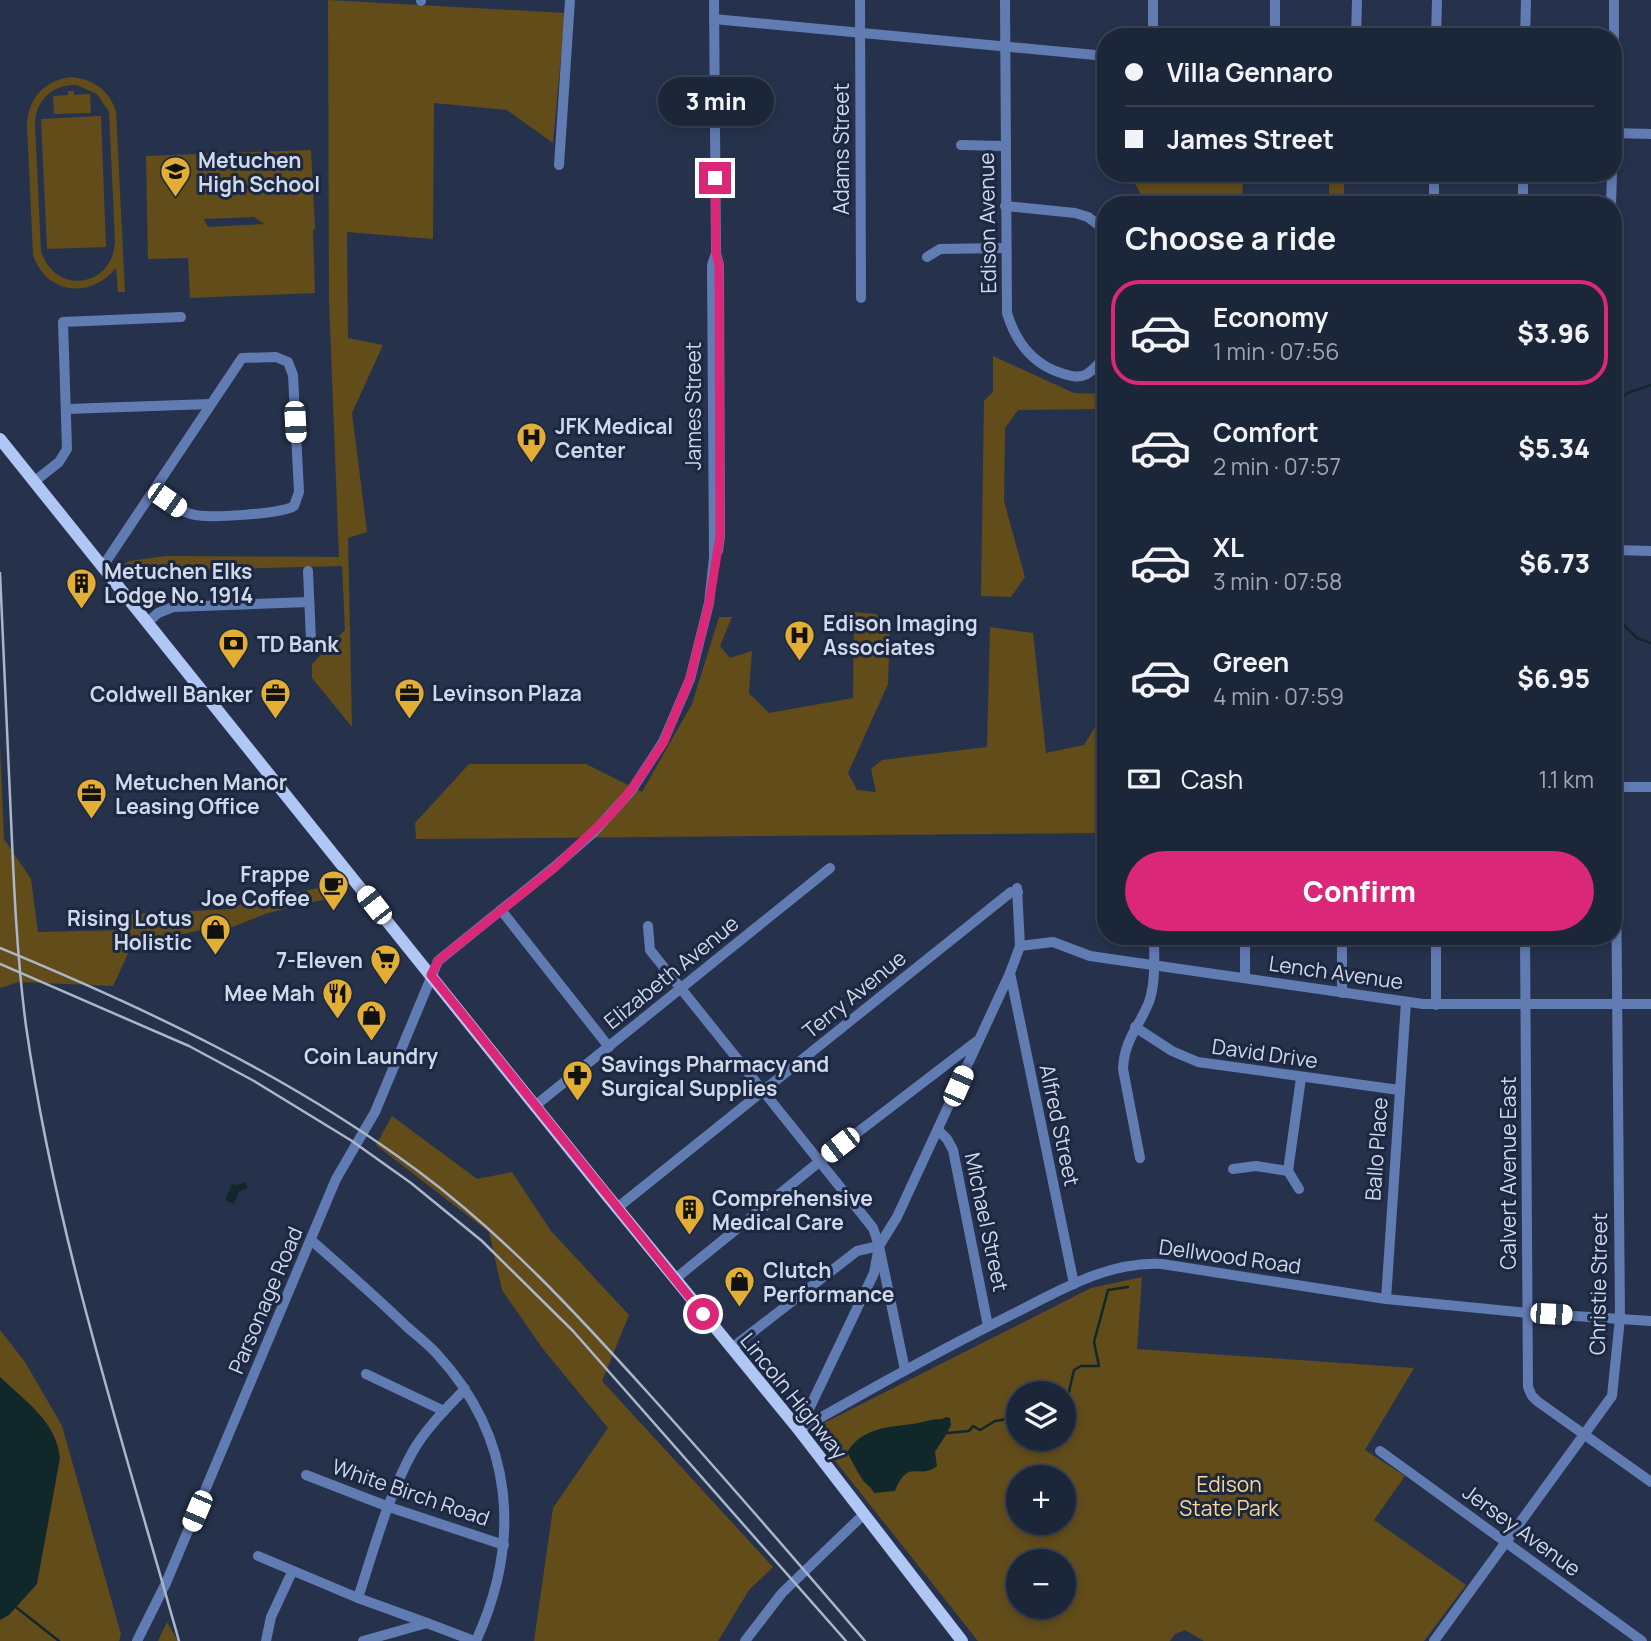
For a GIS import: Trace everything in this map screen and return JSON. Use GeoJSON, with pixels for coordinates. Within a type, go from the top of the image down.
{"type":"FeatureCollection","features":[{"type":"Feature","properties":{"kind":"main road","name":"Lincoln Highway"},"geometry":{"type":"LineString","coordinates":[[0,439],[617,1208],[799,1430],[962,1641]]}},
{"type":"Feature","properties":{"kind":"street"},"geometry":{"type":"LineString","coordinates":[[559,165],[570,0]]}},
{"type":"Feature","properties":{"kind":"street","name":"James Street"},"geometry":{"type":"LineString","coordinates":[[431,975],[438,961],[554,868],[611,814],[663,743],[690,678],[709,603],[720,536],[714,0]]}},
{"type":"Feature","properties":{"kind":"street","name":"Adams Street"},"geometry":{"type":"LineString","coordinates":[[860,0],[861,298]]}},
{"type":"Feature","properties":{"kind":"street","name":"Edison Avenue"},"geometry":{"type":"LineString","coordinates":[[1005,0],[1007,313],[1011,327],[1023,348],[1046,368],[1081,377],[1097,365]]}},
{"type":"Feature","properties":{"kind":"street"},"geometry":{"type":"LineString","coordinates":[[1153,0],[1153,28]]}},
{"type":"Feature","properties":{"kind":"street"},"geometry":{"type":"LineString","coordinates":[[1275,0],[1275,28]]}},
{"type":"Feature","properties":{"kind":"street"},"geometry":{"type":"LineString","coordinates":[[1356,28],[1357,0]]}},
{"type":"Feature","properties":{"kind":"street"},"geometry":{"type":"LineString","coordinates":[[1436,28],[1437,0]]}},
{"type":"Feature","properties":{"kind":"street"},"geometry":{"type":"LineString","coordinates":[[1525,28],[1526,0]]}},
{"type":"Feature","properties":{"kind":"street"},"geometry":{"type":"LineString","coordinates":[[1614,0],[1614,28]]}},
{"type":"Feature","properties":{"kind":"street"},"geometry":{"type":"LineString","coordinates":[[714,19],[1097,55]]}},
{"type":"Feature","properties":{"kind":"street"},"geometry":{"type":"LineString","coordinates":[[1622,133],[1651,134]]}},
{"type":"Feature","properties":{"kind":"street"},"geometry":{"type":"LineString","coordinates":[[961,145],[1005,146]]}},
{"type":"Feature","properties":{"kind":"street"},"geometry":{"type":"LineString","coordinates":[[1005,206],[1074,213],[1088,217],[1097,224]]}},
{"type":"Feature","properties":{"kind":"street"},"geometry":{"type":"LineString","coordinates":[[927,257],[940,249],[1005,248]]}},
{"type":"Feature","properties":{"kind":"street"},"geometry":{"type":"LineString","coordinates":[[35,481],[64,456],[68,441],[63,322],[181,317]]}},
{"type":"Feature","properties":{"kind":"street"},"geometry":{"type":"LineString","coordinates":[[103,566],[209,404],[242,358],[283,359],[291,368],[299,492],[294,506],[279,512],[196,516],[180,510],[153,491]]}},
{"type":"Feature","properties":{"kind":"street"},"geometry":{"type":"LineString","coordinates":[[67,409],[209,404]]}},
{"type":"Feature","properties":{"kind":"street"},"geometry":{"type":"LineString","coordinates":[[1622,550],[1651,551]]}},
{"type":"Feature","properties":{"kind":"street"},"geometry":{"type":"LineString","coordinates":[[308,571],[311,640],[318,650],[330,640]]}},
{"type":"Feature","properties":{"kind":"street"},"geometry":{"type":"LineString","coordinates":[[150,624],[159,613],[173,607],[309,602]]}},
{"type":"Feature","properties":{"kind":"street"},"geometry":{"type":"LineString","coordinates":[[1622,787],[1651,787]]}},
{"type":"Feature","properties":{"kind":"street","name":"Elizabeth Avenue"},"geometry":{"type":"LineString","coordinates":[[536,1105],[830,868]]}},
{"type":"Feature","properties":{"kind":"street","name":"Terry Avenue"},"geometry":{"type":"LineString","coordinates":[[617,1208],[1011,892],[1018,890],[1020,946]]}},
{"type":"Feature","properties":{"kind":"street"},"geometry":{"type":"LineString","coordinates":[[501,910],[609,1047]]}},
{"type":"Feature","properties":{"kind":"street"},"geometry":{"type":"LineString","coordinates":[[648,926],[650,950],[873,1228],[905,1370]]}},
{"type":"Feature","properties":{"kind":"street","name":"Lench Avenue"},"geometry":{"type":"LineString","coordinates":[[1020,946],[1053,942],[1090,956],[1436,1005],[1651,1004]]}},
{"type":"Feature","properties":{"kind":"street"},"geometry":{"type":"LineString","coordinates":[[1140,1158],[1123,1069],[1125,1048],[1149,1001],[1154,945]]}},
{"type":"Feature","properties":{"kind":"street"},"geometry":{"type":"LineString","coordinates":[[1245,945],[1245,978]]}},
{"type":"Feature","properties":{"kind":"street"},"geometry":{"type":"LineString","coordinates":[[1342,945],[1342,993]]}},
{"type":"Feature","properties":{"kind":"street"},"geometry":{"type":"LineString","coordinates":[[1436,945],[1436,1005]]}},
{"type":"Feature","properties":{"kind":"street","name":"Calvert Avenue East"},"geometry":{"type":"LineString","coordinates":[[1525,945],[1528,1387],[1532,1396],[1584,1434]]}},
{"type":"Feature","properties":{"kind":"street","name":"Christie Street"},"geometry":{"type":"LineString","coordinates":[[1434,1641],[1613,1391],[1620,1318],[1616,945]]}},
{"type":"Feature","properties":{"kind":"street"},"geometry":{"type":"LineString","coordinates":[[799,1430],[874,1273],[879,1246],[897,1217],[939,1130],[1020,946]]}},
{"type":"Feature","properties":{"kind":"street","name":"Alfred Street"},"geometry":{"type":"LineString","coordinates":[[1010,973],[1073,1284]]}},
{"type":"Feature","properties":{"kind":"street","name":"Parsonage Road"},"geometry":{"type":"LineString","coordinates":[[137,1641],[166,1583],[336,1179],[375,1111],[431,975]]}},
{"type":"Feature","properties":{"kind":"street","name":"Ballo Place"},"geometry":{"type":"LineString","coordinates":[[1386,1299],[1406,1002]]}},
{"type":"Feature","properties":{"kind":"street","name":"David Drive"},"geometry":{"type":"LineString","coordinates":[[1135,1027],[1172,1051],[1198,1062],[1399,1090]]}},
{"type":"Feature","properties":{"kind":"street"},"geometry":{"type":"LineString","coordinates":[[675,1279],[819,1162],[978,1041]]}},
{"type":"Feature","properties":{"kind":"street"},"geometry":{"type":"LineString","coordinates":[[1299,1189],[1288,1171],[1301,1078]]}},
{"type":"Feature","properties":{"kind":"street","name":"Michael Street"},"geometry":{"type":"LineString","coordinates":[[939,1130],[953,1150],[988,1326]]}},
{"type":"Feature","properties":{"kind":"street"},"geometry":{"type":"LineString","coordinates":[[1233,1169],[1256,1166],[1288,1171]]}},
{"type":"Feature","properties":{"kind":"street"},"geometry":{"type":"LineString","coordinates":[[258,1556],[358,1598],[475,1641],[497,1584],[504,1545],[502,1476],[492,1444],[466,1389],[437,1353],[311,1240]]}},
{"type":"Feature","properties":{"kind":"street"},"geometry":{"type":"LineString","coordinates":[[732,1348],[857,1251],[879,1246]]}},
{"type":"Feature","properties":{"kind":"street","name":"Dellwood Road"},"geometry":{"type":"LineString","coordinates":[[799,1430],[988,1326],[1073,1284],[1121,1266],[1155,1264],[1386,1299],[1528,1313],[1651,1321]]}},
{"type":"Feature","properties":{"kind":"street"},"geometry":{"type":"LineString","coordinates":[[366,1374],[444,1411]]}},
{"type":"Feature","properties":{"kind":"street"},"geometry":{"type":"LineString","coordinates":[[358,1598],[388,1507],[413,1450],[444,1411],[466,1389]]}},
{"type":"Feature","properties":{"kind":"street"},"geometry":{"type":"LineString","coordinates":[[1584,1434],[1651,1482]]}},
{"type":"Feature","properties":{"kind":"street","name":"Jersey Avenue"},"geometry":{"type":"LineString","coordinates":[[1380,1451],[1642,1641]]}},
{"type":"Feature","properties":{"kind":"street","name":"White Birch Road"},"geometry":{"type":"LineString","coordinates":[[306,1475],[388,1507],[504,1545]]}},
{"type":"Feature","properties":{"kind":"street"},"geometry":{"type":"LineString","coordinates":[[745,1641],[782,1593],[863,1515]]}},
{"type":"Feature","properties":{"kind":"street"},"geometry":{"type":"LineString","coordinates":[[266,1641],[271,1617],[292,1572]]}},
{"type":"Feature","properties":{"kind":"street"},"geometry":{"type":"LineString","coordinates":[[363,1641],[427,1623]]}},
{"type":"Feature","properties":{"kind":"green space"},"geometry":{"type":"Polygon","coordinates":[[[328,0],[565,13],[553,143],[507,110],[434,103],[433,239],[347,232],[348,338],[383,345],[352,413],[367,532],[348,538],[352,727],[312,678],[312,664],[345,630],[342,566],[111,575],[129,561],[166,556],[339,557],[329,301],[328,0]]]}},
{"type":"Feature","properties":{"kind":"green space"},"geometry":{"type":"Polygon","coordinates":[[[71,77],[93,83],[109,97],[116,111],[125,292],[118,292],[116,268],[94,285],[70,288],[48,278],[33,255],[28,115],[40,92],[46,86],[71,77]],[[77,85],[60,87],[42,101],[36,116],[41,251],[48,265],[58,275],[70,280],[82,281],[105,269],[112,257],[115,241],[109,112],[97,94],[77,85]]]}},
{"type":"Feature","properties":{"kind":"green space"},"geometry":{"type":"Polygon","coordinates":[[[68,91],[74,91],[74,95],[90,94],[91,113],[54,114],[53,96],[68,95],[68,91]]]}},
{"type":"Feature","properties":{"kind":"green space"},"geometry":{"type":"Polygon","coordinates":[[[101,116],[106,247],[47,249],[41,119],[101,116]]]}},
{"type":"Feature","properties":{"kind":"green space"},"geometry":{"type":"Polygon","coordinates":[[[311,150],[315,293],[190,298],[188,258],[148,259],[146,156],[311,150]],[[254,217],[204,219],[208,227],[264,224],[254,217]]]}},
{"type":"Feature","properties":{"kind":"green space"},"geometry":{"type":"Polygon","coordinates":[[[1134,182],[1243,182],[1242,196],[1142,196],[1134,182]]]}},
{"type":"Feature","properties":{"kind":"green space"},"geometry":{"type":"Polygon","coordinates":[[[1329,182],[1344,182],[1344,196],[1329,196],[1329,182]]]}},
{"type":"Feature","properties":{"kind":"green space"},"geometry":{"type":"Polygon","coordinates":[[[993,356],[1074,393],[1097,394],[1097,409],[1018,410],[1005,428],[1004,501],[1025,577],[1011,597],[981,596],[984,401],[993,392],[993,356]]]}},
{"type":"Feature","properties":{"kind":"green space"},"geometry":{"type":"Polygon","coordinates":[[[854,612],[876,614],[890,627],[888,684],[848,773],[857,790],[876,792],[871,769],[882,760],[987,747],[990,627],[1033,633],[1046,753],[1084,745],[1097,724],[1097,833],[416,839],[415,823],[469,764],[586,764],[642,792],[692,704],[719,617],[732,617],[720,646],[730,658],[752,651],[749,693],[769,713],[853,698],[854,612]]]}},
{"type":"Feature","properties":{"kind":"green space"},"geometry":{"type":"Polygon","coordinates":[[[0,745],[4,839],[31,879],[38,932],[123,930],[123,924],[129,923],[128,914],[233,909],[242,903],[339,884],[347,894],[268,913],[214,934],[210,928],[132,945],[113,986],[19,982],[0,988],[0,745]]]}},
{"type":"Feature","properties":{"kind":"green space"},"geometry":{"type":"Polygon","coordinates":[[[392,1116],[477,1179],[512,1172],[551,1231],[629,1315],[602,1381],[773,1567],[749,1590],[718,1641],[534,1641],[553,1508],[608,1428],[543,1349],[502,1290],[489,1232],[376,1145],[392,1116]]]}},
{"type":"Feature","properties":{"kind":"green space","name":"Edison State Park"},"geometry":{"type":"Polygon","coordinates":[[[1142,1277],[1137,1349],[1414,1368],[1365,1450],[1405,1476],[1374,1520],[1466,1585],[1424,1641],[1204,1641],[1185,1630],[1175,1634],[1170,1641],[978,1641],[821,1443],[816,1433],[820,1425],[1091,1288],[1142,1277]]]}},
{"type":"Feature","properties":{"kind":"green space"},"geometry":{"type":"Polygon","coordinates":[[[0,1330],[25,1362],[62,1426],[121,1634],[119,1641],[0,1641],[0,1330]]]}},
{"type":"Feature","properties":{"kind":"green space"},"geometry":{"type":"Polygon","coordinates":[[[167,1622],[178,1641],[158,1641],[167,1622]]]}},
{"type":"Feature","properties":{"kind":"shaded area"},"geometry":{"type":"Polygon","coordinates":[[[245,1182],[248,1188],[239,1192],[234,1204],[225,1200],[232,1184],[245,1182]]]}},
{"type":"Feature","properties":{"kind":"shaded area"},"geometry":{"type":"Polygon","coordinates":[[[0,1377],[29,1403],[46,1423],[58,1445],[60,1458],[37,1584],[9,1615],[0,1620],[0,1377]]]}},
{"type":"Feature","properties":{"kind":"shaded area"},"geometry":{"type":"Polygon","coordinates":[[[950,1418],[951,1425],[935,1452],[937,1466],[930,1470],[909,1472],[895,1491],[874,1493],[862,1479],[847,1452],[864,1435],[874,1431],[950,1418]]]}},
{"type":"Feature","properties":{"kind":"waterway"},"geometry":{"type":"LineString","coordinates":[[1622,397],[1651,385]]}},
{"type":"Feature","properties":{"kind":"waterway"},"geometry":{"type":"LineString","coordinates":[[1622,623],[1637,638],[1651,643]]}},
{"type":"Feature","properties":{"kind":"waterway"},"geometry":{"type":"LineString","coordinates":[[1071,1381],[1074,1370],[1081,1366],[1099,1366],[1094,1342],[1108,1290],[1128,1287]]}},
{"type":"Feature","properties":{"kind":"waterway"},"geometry":{"type":"LineString","coordinates":[[947,1433],[969,1431],[973,1426],[980,1430],[995,1421],[1006,1419]]}},
{"type":"Feature","properties":{"kind":"waterway"},"geometry":{"type":"LineString","coordinates":[[17,1608],[59,1641]]}},
{"type":"Feature","properties":{"kind":"railway"},"geometry":{"type":"LineString","coordinates":[[0,573],[18,949],[26,1026],[39,1104],[92,1336],[179,1641]]}},
{"type":"Feature","properties":{"kind":"railway"},"geometry":{"type":"LineString","coordinates":[[0,948],[163,1020],[268,1075],[369,1137],[450,1196],[539,1276],[595,1334],[865,1641]]}},
{"type":"Feature","properties":{"kind":"railway"},"geometry":{"type":"LineString","coordinates":[[0,964],[189,1046],[254,1081],[352,1141],[411,1183],[482,1241],[573,1331],[846,1641]]}},
{"type":"Feature","properties":{"kind":"place","name":"Metuchen High School"},"geometry":{"type":"Point","coordinates":[175,199]}},
{"type":"Feature","properties":{"kind":"place","name":"JFK Medical Center"},"geometry":{"type":"Point","coordinates":[532,465]}},
{"type":"Feature","properties":{"kind":"place","name":"Metuchen Elks Lodge No. 1914"},"geometry":{"type":"Point","coordinates":[81,610]}},
{"type":"Feature","properties":{"kind":"place","name":"Edison Imaging Associates"},"geometry":{"type":"Point","coordinates":[800,662]}},
{"type":"Feature","properties":{"kind":"place","name":"TD Bank"},"geometry":{"type":"Point","coordinates":[234,671]}},
{"type":"Feature","properties":{"kind":"place","name":"Levinson Plaza"},"geometry":{"type":"Point","coordinates":[409,720]}},
{"type":"Feature","properties":{"kind":"place","name":"Coldwell Banker"},"geometry":{"type":"Point","coordinates":[276,721]}},
{"type":"Feature","properties":{"kind":"place","name":"Metuchen Manor Leasing Office"},"geometry":{"type":"Point","coordinates":[92,821]}},
{"type":"Feature","properties":{"kind":"place","name":"Frappe Joe Coffee"},"geometry":{"type":"Point","coordinates":[333,913]}},
{"type":"Feature","properties":{"kind":"place","name":"Rising Lotus Holistic"},"geometry":{"type":"Point","coordinates":[215,957]}},
{"type":"Feature","properties":{"kind":"place","name":"7-Eleven"},"geometry":{"type":"Point","coordinates":[386,987]}},
{"type":"Feature","properties":{"kind":"place","name":"Mee Mah"},"geometry":{"type":"Point","coordinates":[338,1020]}},
{"type":"Feature","properties":{"kind":"place","name":"Coin Laundry"},"geometry":{"type":"Point","coordinates":[371,1043]}},
{"type":"Feature","properties":{"kind":"place","name":"Savings Pharmacy and Surgical Supplies"},"geometry":{"type":"Point","coordinates":[578,1103]}},
{"type":"Feature","properties":{"kind":"place","name":"Comprehensive Medical Care"},"geometry":{"type":"Point","coordinates":[689,1237]}},
{"type":"Feature","properties":{"kind":"place","name":"Clutch Performance"},"geometry":{"type":"Point","coordinates":[740,1309]}},
{"type":"Feature","properties":{"kind":"route"},"geometry":{"type":"LineString","coordinates":[[703,1314],[431,975],[438,961],[554,868],[611,814],[663,743],[690,678],[709,603],[720,536],[719,265],[716,253],[715,178]]}}]}
